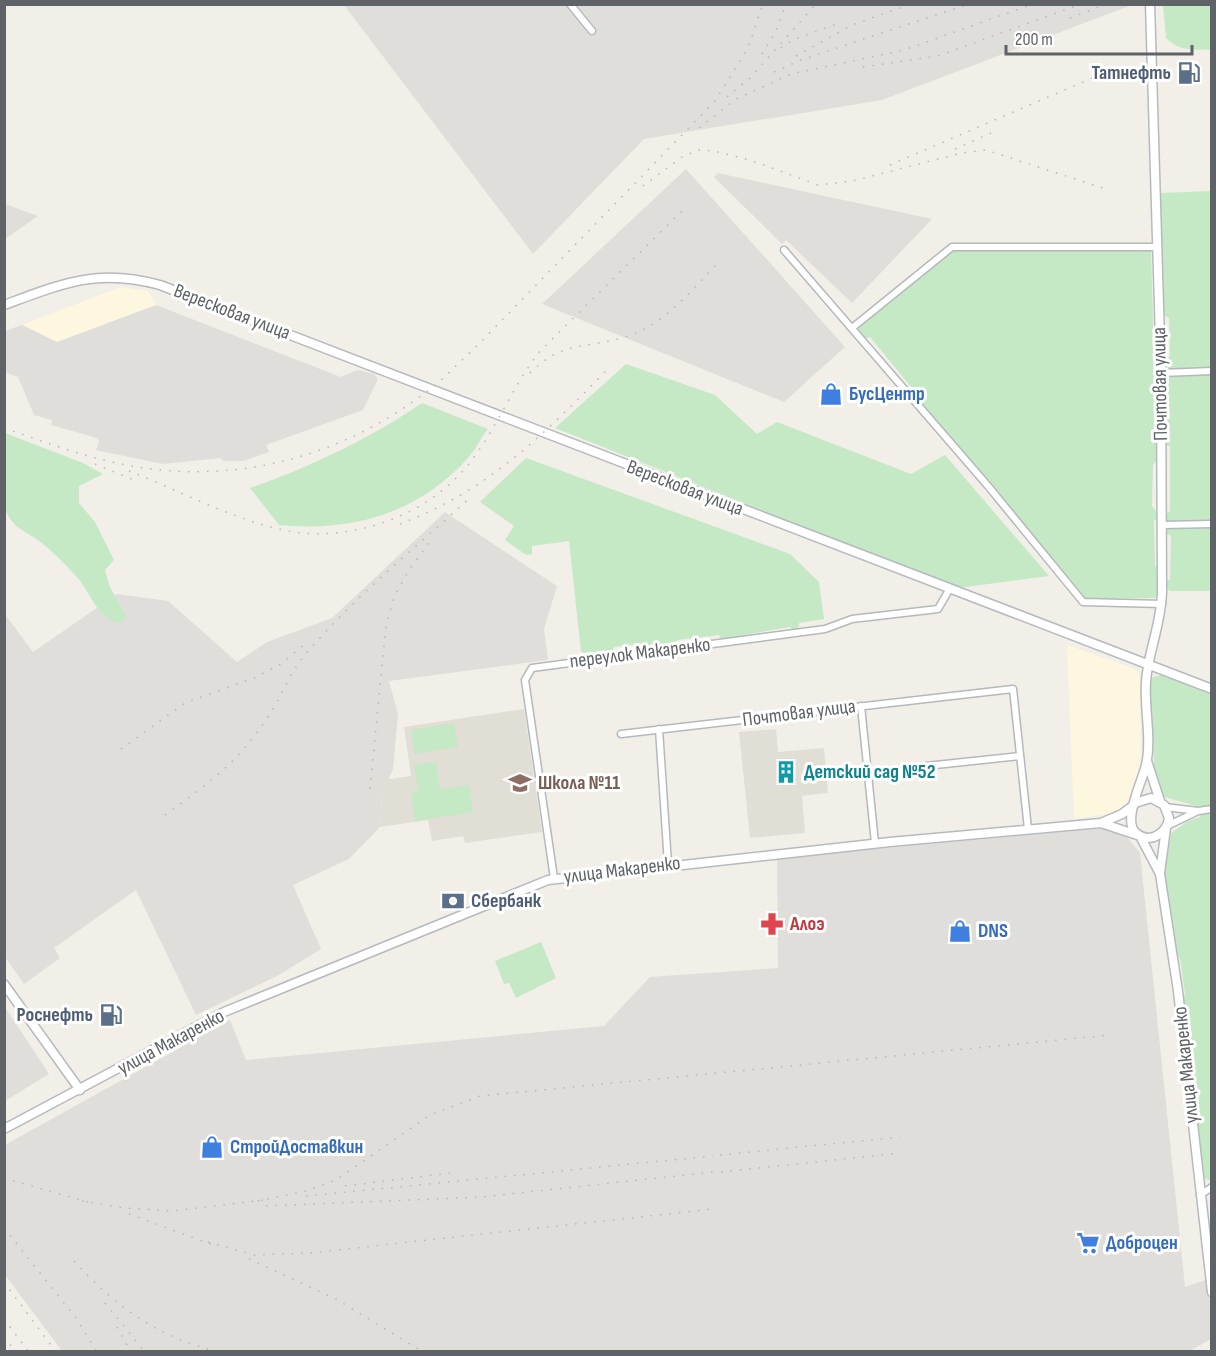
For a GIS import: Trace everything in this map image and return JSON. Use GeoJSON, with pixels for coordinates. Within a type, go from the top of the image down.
{"type":"FeatureCollection","features":[{"type":"Feature","properties":{"kind":"street"},"geometry":{"type":"LineString","coordinates":[[570,4],[591,31]]}},
{"type":"Feature","properties":{"kind":"street","name":"Почтовая улица"},"geometry":{"type":"LineString","coordinates":[[1135,804],[1147,761],[1148,665],[1160,626],[1162,604],[1161,373],[1150,4]]}},
{"type":"Feature","properties":{"kind":"street"},"geometry":{"type":"LineString","coordinates":[[852,328],[952,247],[1157,247]]}},
{"type":"Feature","properties":{"kind":"street"},"geometry":{"type":"LineString","coordinates":[[784,250],[988,486],[1083,602],[1162,604]]}},
{"type":"Feature","properties":{"kind":"street","name":"Вересковая улица"},"geometry":{"type":"LineString","coordinates":[[4,305],[78,279],[110,276],[160,285],[949,590],[1212,689]]}},
{"type":"Feature","properties":{"kind":"street"},"geometry":{"type":"LineString","coordinates":[[1161,373],[1212,371]]}},
{"type":"Feature","properties":{"kind":"street"},"geometry":{"type":"LineString","coordinates":[[1162,525],[1212,524]]}},
{"type":"Feature","properties":{"kind":"street","name":"переулок Макаренко"},"geometry":{"type":"LineString","coordinates":[[554,878],[525,680],[532,668],[825,629],[852,619],[938,609],[949,590]]}},
{"type":"Feature","properties":{"kind":"street","name":"Почтовая улица"},"geometry":{"type":"LineString","coordinates":[[621,734],[1013,689],[1020,756]]}},
{"type":"Feature","properties":{"kind":"street"},"geometry":{"type":"LineString","coordinates":[[861,706],[875,843]]}},
{"type":"Feature","properties":{"kind":"street"},"geometry":{"type":"LineString","coordinates":[[659,729],[668,864]]}},
{"type":"Feature","properties":{"kind":"street"},"geometry":{"type":"LineString","coordinates":[[926,766],[1020,756],[1028,829]]}},
{"type":"Feature","properties":{"kind":"street","name":"Почтовая улица"},"geometry":{"type":"LineString","coordinates":[[1147,761],[1162,804]]}},
{"type":"Feature","properties":{"kind":"street"},"geometry":{"type":"LineString","coordinates":[[1198,811],[1167,827],[1156,836],[1140,836],[1133,830],[1129,821],[1135,804],[1147,798],[1162,804],[1198,811],[1212,809]]}},
{"type":"Feature","properties":{"kind":"street","name":"улица Макаренко"},"geometry":{"type":"LineString","coordinates":[[4,1129],[241,1005],[554,878],[875,843],[1101,823],[1122,814],[1135,804]]}},
{"type":"Feature","properties":{"kind":"street"},"geometry":{"type":"LineString","coordinates":[[1162,804],[1169,818],[1167,827]]}},
{"type":"Feature","properties":{"kind":"street","name":"улица Макаренко"},"geometry":{"type":"LineString","coordinates":[[1101,823],[1140,836],[1160,874]]}},
{"type":"Feature","properties":{"kind":"street","name":"улица Макаренко"},"geometry":{"type":"LineString","coordinates":[[1167,827],[1160,874],[1178,991],[1212,1292]]}},
{"type":"Feature","properties":{"kind":"street"},"geometry":{"type":"LineString","coordinates":[[4,984],[80,1090]]}},
{"type":"Feature","properties":{"kind":"street"},"geometry":{"type":"LineString","coordinates":[[1200,1196],[1212,1187]]}},
{"type":"Feature","properties":{"kind":"shaded area"},"geometry":{"type":"Polygon","coordinates":[[[344,5],[1132,5],[882,100],[644,139],[533,254],[344,5]]]}},
{"type":"Feature","properties":{"kind":"shaded area"},"geometry":{"type":"Polygon","coordinates":[[[686,169],[845,347],[784,402],[542,304],[686,169]]]}},
{"type":"Feature","properties":{"kind":"shaded area"},"geometry":{"type":"Polygon","coordinates":[[[718,173],[932,219],[852,303],[786,240],[782,244],[714,177],[718,173]]]}},
{"type":"Feature","properties":{"kind":"shaded area"},"geometry":{"type":"Polygon","coordinates":[[[5,204],[38,216],[5,239],[5,204]]]}},
{"type":"Feature","properties":{"kind":"shaded area"},"geometry":{"type":"Polygon","coordinates":[[[121,287],[148,291],[156,305],[57,342],[22,325],[121,287]]]}},
{"type":"Feature","properties":{"kind":"shaded area"},"geometry":{"type":"Polygon","coordinates":[[[156,305],[341,377],[357,370],[374,374],[378,379],[363,410],[266,445],[269,452],[243,461],[223,461],[221,458],[162,464],[96,450],[99,441],[97,438],[51,425],[52,420],[34,415],[18,377],[5,372],[5,331],[22,325],[57,342],[156,305]]]}},
{"type":"Feature","properties":{"kind":"shaded area"},"geometry":{"type":"Polygon","coordinates":[[[445,512],[557,586],[544,629],[548,660],[389,681],[398,714],[393,769],[382,795],[380,827],[349,859],[293,885],[321,949],[277,976],[196,1015],[136,890],[54,948],[60,958],[24,984],[5,957],[4,613],[33,652],[117,594],[168,601],[237,662],[267,642],[332,618],[445,512]]]}},
{"type":"Feature","properties":{"kind":"shaded area"},"geometry":{"type":"Polygon","coordinates":[[[1067,645],[1135,669],[1140,676],[1141,757],[1134,795],[1119,812],[1074,819],[1067,645]]]}},
{"type":"Feature","properties":{"kind":"shaded area"},"geometry":{"type":"Polygon","coordinates":[[[524,709],[542,832],[465,843],[463,836],[432,841],[428,820],[380,827],[383,780],[411,776],[404,727],[524,709]]]}},
{"type":"Feature","properties":{"kind":"shaded area"},"geometry":{"type":"Polygon","coordinates":[[[776,729],[778,752],[824,748],[828,793],[802,796],[805,833],[750,838],[739,732],[776,729]]]}},
{"type":"Feature","properties":{"kind":"shaded area"},"geometry":{"type":"Polygon","coordinates":[[[1106,828],[1127,837],[1140,853],[1185,1287],[1211,1278],[1211,1339],[1190,1351],[62,1351],[5,1275],[5,1145],[230,1020],[246,1060],[604,1026],[650,977],[778,968],[777,858],[1106,828]]]}},
{"type":"Feature","properties":{"kind":"shaded area"},"geometry":{"type":"Polygon","coordinates":[[[5,1007],[49,1074],[4,1101],[5,1007]]]}},
{"type":"Feature","properties":{"kind":"green space"},"geometry":{"type":"Polygon","coordinates":[[[1163,5],[1211,5],[1211,50],[1181,48],[1166,38],[1163,5]]]}},
{"type":"Feature","properties":{"kind":"green space"},"geometry":{"type":"Polygon","coordinates":[[[1211,191],[1211,591],[1170,591],[1166,588],[1165,583],[1170,579],[1171,536],[1166,533],[1166,514],[1170,511],[1170,446],[1164,445],[1165,432],[1168,430],[1165,380],[1170,376],[1169,369],[1164,367],[1163,360],[1170,356],[1169,318],[1162,314],[1158,196],[1161,193],[1211,191]]]}},
{"type":"Feature","properties":{"kind":"green space"},"geometry":{"type":"Polygon","coordinates":[[[953,250],[1151,251],[1157,460],[1153,465],[1152,506],[1157,513],[1157,520],[1154,520],[1158,594],[1155,598],[1085,599],[911,392],[912,388],[870,337],[865,339],[859,331],[859,326],[953,250]]]}},
{"type":"Feature","properties":{"kind":"green space"},"geometry":{"type":"Polygon","coordinates":[[[626,364],[715,395],[757,434],[777,422],[911,474],[945,455],[1049,576],[958,588],[555,428],[626,364]]]}},
{"type":"Feature","properties":{"kind":"green space"},"geometry":{"type":"Polygon","coordinates":[[[422,403],[488,429],[470,456],[448,478],[427,494],[405,506],[357,522],[306,526],[279,525],[250,488],[339,451],[422,403]]]}},
{"type":"Feature","properties":{"kind":"green space"},"geometry":{"type":"Polygon","coordinates":[[[5,433],[83,463],[103,474],[79,486],[79,503],[95,522],[114,560],[105,570],[109,585],[126,617],[120,623],[105,616],[81,581],[66,565],[46,546],[12,521],[6,511],[3,495],[5,433]]]}},
{"type":"Feature","properties":{"kind":"green space"},"geometry":{"type":"Polygon","coordinates":[[[526,458],[790,554],[819,582],[824,619],[799,623],[798,630],[790,627],[721,639],[719,635],[677,640],[675,644],[644,648],[641,644],[614,647],[613,652],[587,655],[581,651],[569,541],[532,546],[532,554],[526,555],[505,540],[514,526],[480,502],[526,458]]]}},
{"type":"Feature","properties":{"kind":"green space"},"geometry":{"type":"Polygon","coordinates":[[[1161,675],[1211,695],[1211,1181],[1200,1176],[1183,1000],[1185,994],[1180,959],[1175,950],[1165,873],[1171,833],[1188,821],[1200,817],[1199,807],[1165,797],[1155,777],[1149,684],[1153,677],[1161,675]]]}},
{"type":"Feature","properties":{"kind":"green space"},"geometry":{"type":"Polygon","coordinates":[[[454,723],[458,747],[414,754],[411,730],[454,723]]]}},
{"type":"Feature","properties":{"kind":"green space"},"geometry":{"type":"Polygon","coordinates":[[[436,762],[440,789],[469,785],[473,812],[415,821],[411,793],[418,792],[414,765],[436,762]]]}},
{"type":"Feature","properties":{"kind":"green space"},"geometry":{"type":"Polygon","coordinates":[[[541,942],[556,978],[516,998],[509,983],[504,984],[495,961],[541,942]]]}},
{"type":"Feature","properties":{"kind":"railway"},"geometry":{"type":"LineString","coordinates":[[4,428],[110,462],[167,471],[207,472],[247,468],[286,460],[324,449],[360,433],[395,413],[435,385],[473,350],[715,101],[748,48],[763,4]]}},
{"type":"Feature","properties":{"kind":"railway"},"geometry":{"type":"LineString","coordinates":[[762,54],[775,33],[786,4]]}},
{"type":"Feature","properties":{"kind":"railway"},"geometry":{"type":"LineString","coordinates":[[727,97],[750,78],[816,4]]}},
{"type":"Feature","properties":{"kind":"railway"},"geometry":{"type":"LineString","coordinates":[[796,56],[852,25],[911,4]]}},
{"type":"Feature","properties":{"kind":"railway"},"geometry":{"type":"LineString","coordinates":[[774,72],[801,60],[969,4]]}},
{"type":"Feature","properties":{"kind":"railway"},"geometry":{"type":"LineString","coordinates":[[699,128],[736,99],[791,74],[904,50],[1033,4]]}},
{"type":"Feature","properties":{"kind":"railway"},"geometry":{"type":"LineString","coordinates":[[863,67],[938,56],[1081,4]]}},
{"type":"Feature","properties":{"kind":"railway"},"geometry":{"type":"LineString","coordinates":[[1070,18],[1107,4]]}},
{"type":"Feature","properties":{"kind":"railway"},"geometry":{"type":"LineString","coordinates":[[781,48],[793,40],[842,22]]}},
{"type":"Feature","properties":{"kind":"railway"},"geometry":{"type":"LineString","coordinates":[[890,165],[1104,73]]}},
{"type":"Feature","properties":{"kind":"railway"},"geometry":{"type":"LineString","coordinates":[[955,149],[991,133]]}},
{"type":"Feature","properties":{"kind":"railway"},"geometry":{"type":"LineString","coordinates":[[643,186],[682,157],[698,150],[714,151],[750,160],[818,185],[852,181],[962,153],[986,150],[1109,190]]}},
{"type":"Feature","properties":{"kind":"railway"},"geometry":{"type":"LineString","coordinates":[[129,471],[225,512],[283,530],[333,533],[359,529],[408,512],[431,499],[468,465],[488,437],[521,378],[541,350],[686,207]]}},
{"type":"Feature","properties":{"kind":"railway"},"geometry":{"type":"LineString","coordinates":[[530,373],[542,362],[564,350],[611,341],[652,325],[676,306],[719,262]]}},
{"type":"Feature","properties":{"kind":"railway"},"geometry":{"type":"LineString","coordinates":[[400,524],[461,495],[487,478],[536,439],[607,370]]}},
{"type":"Feature","properties":{"kind":"railway"},"geometry":{"type":"LineString","coordinates":[[95,464],[136,481]]}},
{"type":"Feature","properties":{"kind":"railway"},"geometry":{"type":"LineString","coordinates":[[165,815],[235,759],[274,708],[304,656],[343,613],[472,496]]}},
{"type":"Feature","properties":{"kind":"railway"},"geometry":{"type":"LineString","coordinates":[[370,789],[386,625],[395,595],[409,570],[429,543]]}},
{"type":"Feature","properties":{"kind":"railway"},"geometry":{"type":"LineString","coordinates":[[121,749],[185,703],[254,678],[281,664],[306,643]]}},
{"type":"Feature","properties":{"kind":"railway"},"geometry":{"type":"LineString","coordinates":[[258,1201],[306,1191],[336,1180],[430,1115],[480,1096],[1110,1035]]}},
{"type":"Feature","properties":{"kind":"railway"},"geometry":{"type":"LineString","coordinates":[[720,1155],[900,1137]]}},
{"type":"Feature","properties":{"kind":"railway"},"geometry":{"type":"LineString","coordinates":[[721,1172],[900,1153]]}},
{"type":"Feature","properties":{"kind":"railway"},"geometry":{"type":"LineString","coordinates":[[306,1196],[713,1156]]}},
{"type":"Feature","properties":{"kind":"railway"},"geometry":{"type":"LineString","coordinates":[[266,1206],[481,1197],[715,1172]]}},
{"type":"Feature","properties":{"kind":"railway"},"geometry":{"type":"LineString","coordinates":[[345,1186],[450,1173]]}},
{"type":"Feature","properties":{"kind":"railway"},"geometry":{"type":"LineString","coordinates":[[4,1178],[91,1203]]}},
{"type":"Feature","properties":{"kind":"railway"},"geometry":{"type":"LineString","coordinates":[[82,1201],[124,1208],[173,1211],[264,1200]]}},
{"type":"Feature","properties":{"kind":"railway"},"geometry":{"type":"LineString","coordinates":[[208,1242],[254,1255],[309,1253],[713,1209]]}},
{"type":"Feature","properties":{"kind":"railway"},"geometry":{"type":"LineString","coordinates":[[129,1214],[216,1246]]}},
{"type":"Feature","properties":{"kind":"railway"},"geometry":{"type":"LineString","coordinates":[[4,1228],[76,1318],[97,1352]]}},
{"type":"Feature","properties":{"kind":"railway"},"geometry":{"type":"LineString","coordinates":[[249,1259],[336,1299],[423,1352]]}},
{"type":"Feature","properties":{"kind":"railway"},"geometry":{"type":"LineString","coordinates":[[74,1261],[106,1293],[139,1318],[176,1338],[219,1352]]}},
{"type":"Feature","properties":{"kind":"railway"},"geometry":{"type":"LineString","coordinates":[[4,1282],[56,1352]]}},
{"type":"Feature","properties":{"kind":"railway"},"geometry":{"type":"LineString","coordinates":[[105,1303],[145,1352]]}},
{"type":"Feature","properties":{"kind":"railway"},"geometry":{"type":"LineString","coordinates":[[4,1319],[29,1352]]}},
{"type":"Feature","properties":{"kind":"railway"},"geometry":{"type":"LineString","coordinates":[[117,1327],[131,1352]]}},
{"type":"Feature","properties":{"kind":"railway"},"geometry":{"type":"LineString","coordinates":[[4,1337],[16,1352]]}},
{"type":"Feature","properties":{"kind":"place","name":"Татнефть"},"geometry":{"type":"Point","coordinates":[1189,73]}},
{"type":"Feature","properties":{"kind":"place","name":"БусЦентр"},"geometry":{"type":"Point","coordinates":[831,394]}},
{"type":"Feature","properties":{"kind":"place","name":"Детский сад №52"},"geometry":{"type":"Point","coordinates":[786,772]}},
{"type":"Feature","properties":{"kind":"place","name":"Школа №11"},"geometry":{"type":"Point","coordinates":[520,783]}},
{"type":"Feature","properties":{"kind":"place","name":"Сбербанк"},"geometry":{"type":"Point","coordinates":[453,901]}},
{"type":"Feature","properties":{"kind":"place","name":"Алоэ"},"geometry":{"type":"Point","coordinates":[772,924]}},
{"type":"Feature","properties":{"kind":"place","name":"DNS"},"geometry":{"type":"Point","coordinates":[960,931]}},
{"type":"Feature","properties":{"kind":"place","name":"Роснефть"},"geometry":{"type":"Point","coordinates":[111,1015]}},
{"type":"Feature","properties":{"kind":"place","name":"СтройДоставкин"},"geometry":{"type":"Point","coordinates":[212,1147]}},
{"type":"Feature","properties":{"kind":"place","name":"Доброцен"},"geometry":{"type":"Point","coordinates":[1088,1243]}}]}
